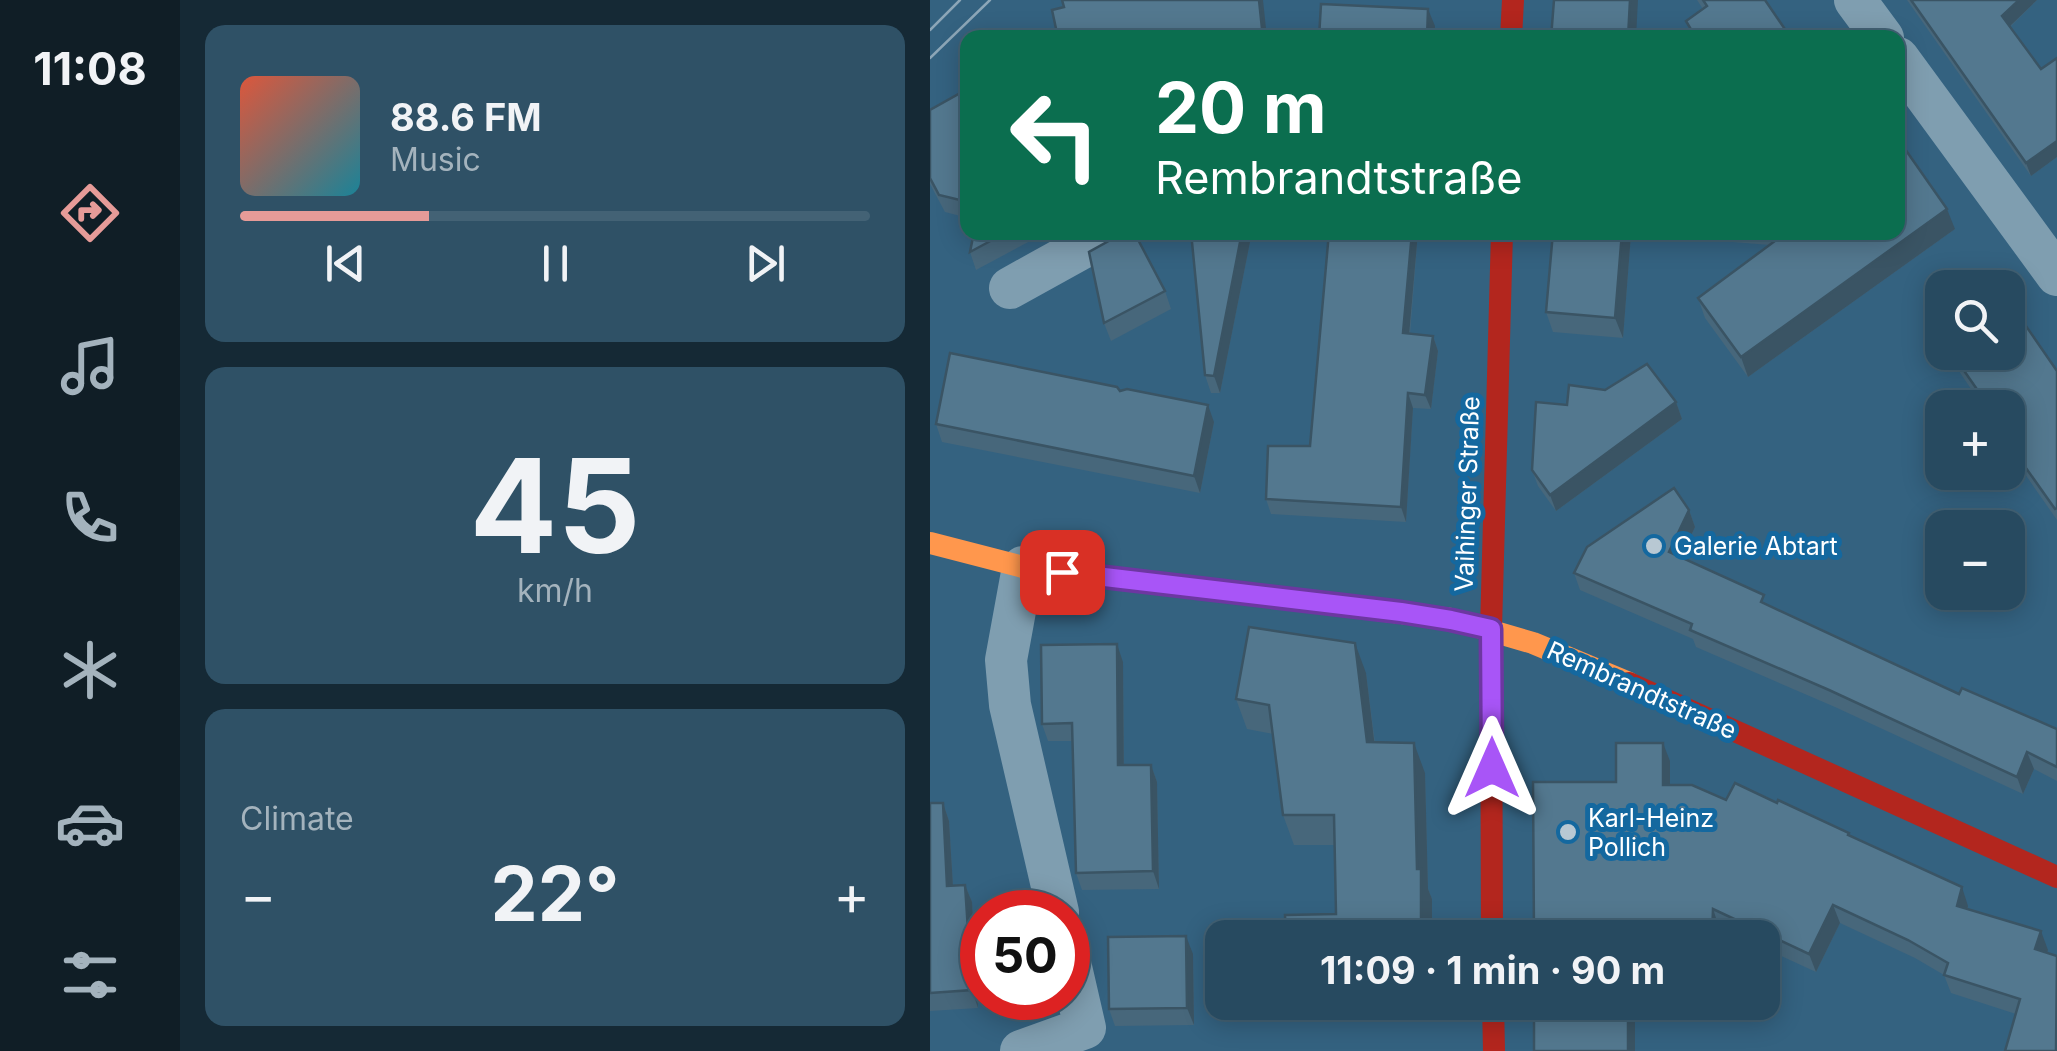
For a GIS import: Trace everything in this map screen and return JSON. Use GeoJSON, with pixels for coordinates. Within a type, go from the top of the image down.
{"type":"FeatureCollection","features":[{"type":"Feature","properties":{"kind":"main road"},"geometry":{"type":"LineString","coordinates":[[1511,30],[1513,0]]}},
{"type":"Feature","properties":{"kind":"main road","name":"Vaihinger Straße"},"geometry":{"type":"LineString","coordinates":[[1492,920],[1491,629],[1502,240]]}},
{"type":"Feature","properties":{"kind":"main road","name":"Rembrandtstraße"},"geometry":{"type":"LineString","coordinates":[[930,543],[1023,567],[1401,612],[1491,629],[1596,669],[2057,877]]}},
{"type":"Feature","properties":{"kind":"main road"},"geometry":{"type":"LineString","coordinates":[[1493,1020],[1494,1051]]}},
{"type":"Feature","properties":{"kind":"street"},"geometry":{"type":"LineString","coordinates":[[1855,0],[1877,30]]}},
{"type":"Feature","properties":{"kind":"street"},"geometry":{"type":"LineString","coordinates":[[1905,68],[2057,275]]}},
{"type":"Feature","properties":{"kind":"street"},"geometry":{"type":"LineString","coordinates":[[1010,288],[1097,240]]}},
{"type":"Feature","properties":{"kind":"street"},"geometry":{"type":"LineString","coordinates":[[1023,567],[1006,660],[1010,705],[1053,890]]}},
{"type":"Feature","properties":{"kind":"street"},"geometry":{"type":"LineString","coordinates":[[1021,1051],[1085,1028],[1083,1020]]}},
{"type":"Feature","properties":{"kind":"building"},"geometry":{"type":"Polygon","coordinates":[[[1062,0],[1259,0],[1262,30],[1056,30],[1052,10],[1064,7],[1062,0]]]}},
{"type":"Feature","properties":{"kind":"building"},"geometry":{"type":"Polygon","coordinates":[[[1554,0],[1630,0],[1628,30],[1552,30],[1554,0]]]}},
{"type":"Feature","properties":{"kind":"building"},"geometry":{"type":"Polygon","coordinates":[[[1703,0],[1765,0],[1786,30],[1691,30],[1686,21],[1707,6],[1703,0]]]}},
{"type":"Feature","properties":{"kind":"building"},"geometry":{"type":"Polygon","coordinates":[[[1911,0],[2019,0],[2002,16],[2041,69],[2057,58],[2057,141],[2026,163],[1911,0]]]}},
{"type":"Feature","properties":{"kind":"building"},"geometry":{"type":"Polygon","coordinates":[[[1321,4],[1428,9],[1427,30],[1319,30],[1321,4]]]}},
{"type":"Feature","properties":{"kind":"building"},"geometry":{"type":"Polygon","coordinates":[[[960,93],[960,200],[939,195],[930,178],[930,110],[960,93]]]}},
{"type":"Feature","properties":{"kind":"building"},"geometry":{"type":"Polygon","coordinates":[[[1905,149],[1947,209],[1905,239],[1905,149]]]}},
{"type":"Feature","properties":{"kind":"building"},"geometry":{"type":"Polygon","coordinates":[[[972,240],[992,240],[970,252],[972,240]]]}},
{"type":"Feature","properties":{"kind":"building"},"geometry":{"type":"Polygon","coordinates":[[[1111,240],[1138,240],[1165,291],[1104,323],[1089,252],[1111,240]]]}},
{"type":"Feature","properties":{"kind":"building"},"geometry":{"type":"Polygon","coordinates":[[[1192,240],[1240,240],[1214,376],[1205,375],[1192,240]]]}},
{"type":"Feature","properties":{"kind":"building"},"geometry":{"type":"Polygon","coordinates":[[[1328,240],[1411,240],[1403,333],[1433,336],[1425,395],[1408,393],[1401,507],[1266,499],[1268,446],[1310,446],[1328,240]]]}},
{"type":"Feature","properties":{"kind":"building"},"geometry":{"type":"Polygon","coordinates":[[[1552,240],[1621,240],[1615,318],[1546,312],[1552,240]]]}},
{"type":"Feature","properties":{"kind":"building"},"geometry":{"type":"Polygon","coordinates":[[[1776,240],[1904,240],[1741,357],[1698,298],[1776,240]]]}},
{"type":"Feature","properties":{"kind":"building"},"geometry":{"type":"Polygon","coordinates":[[[2025,325],[2057,371],[2057,508],[2025,467],[2025,390],[1977,390],[1964,370],[2025,370],[2025,325]]]}},
{"type":"Feature","properties":{"kind":"building"},"geometry":{"type":"Polygon","coordinates":[[[950,353],[1117,387],[1120,391],[1127,389],[1208,405],[1194,476],[936,424],[950,353]]]}},
{"type":"Feature","properties":{"kind":"building"},"geometry":{"type":"Polygon","coordinates":[[[1647,364],[1676,402],[1550,495],[1532,470],[1536,402],[1567,405],[1569,385],[1605,390],[1647,364]]]}},
{"type":"Feature","properties":{"kind":"building"},"geometry":{"type":"Polygon","coordinates":[[[1674,488],[1689,510],[1669,552],[1764,595],[1761,602],[1959,694],[1962,688],[2057,729],[2057,767],[2027,752],[2017,777],[1690,630],[1692,624],[1574,573],[1587,547],[1674,488]]]}},
{"type":"Feature","properties":{"kind":"building"},"geometry":{"type":"Polygon","coordinates":[[[1249,627],[1355,643],[1367,742],[1414,743],[1421,920],[1285,920],[1285,915],[1336,914],[1334,815],[1283,815],[1269,705],[1236,699],[1249,627]]]}},
{"type":"Feature","properties":{"kind":"building"},"geometry":{"type":"Polygon","coordinates":[[[1117,644],[1118,765],[1151,765],[1153,871],[1076,873],[1072,723],[1042,724],[1041,645],[1117,644]]]}},
{"type":"Feature","properties":{"kind":"building"},"geometry":{"type":"Polygon","coordinates":[[[1616,743],[1663,743],[1663,785],[1692,785],[1726,800],[1735,783],[1962,887],[1957,906],[2041,931],[2035,949],[2057,956],[2056,1051],[2005,1051],[2020,999],[1944,975],[1948,963],[1833,905],[1809,954],[1780,940],[1780,920],[1736,920],[1713,909],[1713,920],[1534,920],[1533,782],[1616,782],[1616,743]]]}},
{"type":"Feature","properties":{"kind":"building"},"geometry":{"type":"Polygon","coordinates":[[[930,803],[943,803],[947,886],[965,885],[965,890],[960,890],[960,991],[930,993],[930,803]]]}},
{"type":"Feature","properties":{"kind":"building"},"geometry":{"type":"Polygon","coordinates":[[[1186,936],[1187,1008],[1109,1009],[1108,937],[1186,936]]]}},
{"type":"Feature","properties":{"kind":"building"},"geometry":{"type":"Polygon","coordinates":[[[1534,1020],[1628,1020],[1628,1051],[1534,1051],[1534,1020]]]}},
{"type":"Feature","properties":{"kind":"tram line"},"geometry":{"type":"LineString","coordinates":[[930,30],[960,0]]}},
{"type":"Feature","properties":{"kind":"tram line"},"geometry":{"type":"LineString","coordinates":[[930,58],[990,0]]}},
{"type":"Feature","properties":{"kind":"traffic: slow"},"geometry":{"type":"LineString","coordinates":[[930,543],[1023,567],[1451,619],[1533,643],[1629,683]]}},
{"type":"Feature","properties":{"kind":"traffic: jam"},"geometry":{"type":"LineString","coordinates":[[1511,30],[1513,0]]}},
{"type":"Feature","properties":{"kind":"traffic: jam"},"geometry":{"type":"LineString","coordinates":[[1492,920],[1491,629],[1502,240]]}},
{"type":"Feature","properties":{"kind":"traffic: jam"},"geometry":{"type":"LineString","coordinates":[[1629,683],[2057,877]]}},
{"type":"Feature","properties":{"kind":"traffic: jam"},"geometry":{"type":"LineString","coordinates":[[1493,1020],[1494,1051]]}},
{"type":"Feature","properties":{"kind":"place","name":"Galerie Abtart"},"geometry":{"type":"Point","coordinates":[1654,546]}},
{"type":"Feature","properties":{"kind":"place","name":"Karl-Heinz Pollich"},"geometry":{"type":"Point","coordinates":[1568,832]}},
{"type":"Feature","properties":{"kind":"route"},"geometry":{"type":"LineString","coordinates":[[1062,572],[1401,612],[1491,629],[1492,768]]}}]}
